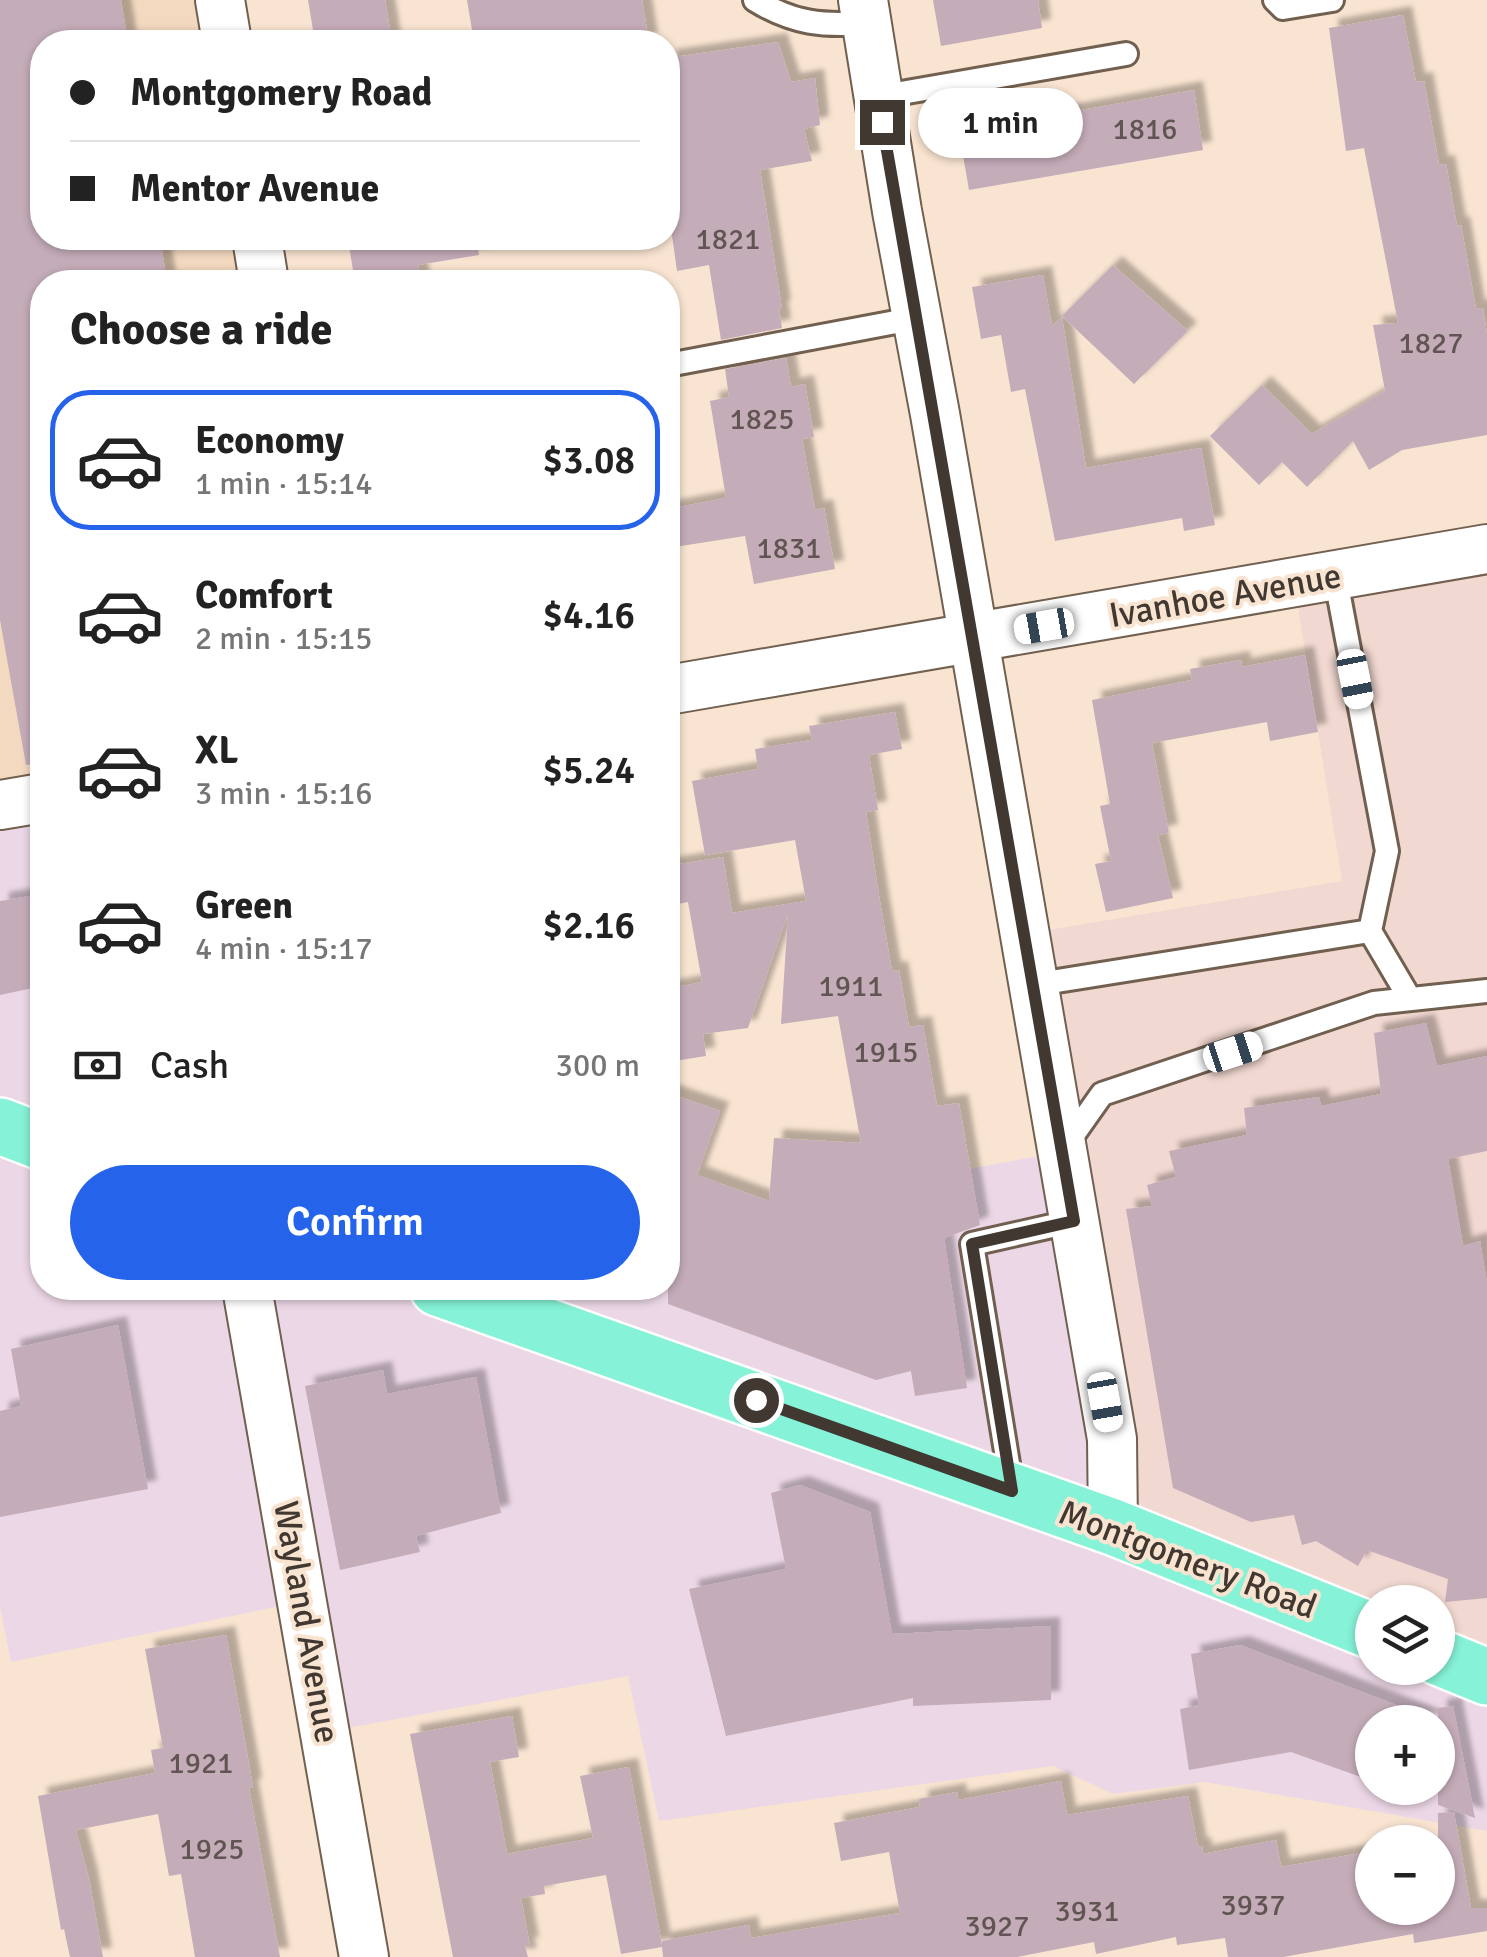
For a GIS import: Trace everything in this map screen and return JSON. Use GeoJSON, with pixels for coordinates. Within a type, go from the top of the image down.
{"type":"FeatureCollection","features":[{"type":"Feature","properties":{"kind":"main road"},"geometry":{"type":"LineString","coordinates":[[0,1126],[30,1137]]}},
{"type":"Feature","properties":{"kind":"main road","name":"Montgomery Road"},"geometry":{"type":"LineString","coordinates":[[509,1300],[1113,1527],[1355,1624]]}},
{"type":"Feature","properties":{"kind":"main road"},"geometry":{"type":"LineString","coordinates":[[1455,1665],[1487,1677]]}},
{"type":"Feature","properties":{"kind":"street"},"geometry":{"type":"LineString","coordinates":[[220,0],[224,30]]}},
{"type":"Feature","properties":{"kind":"street"},"geometry":{"type":"LineString","coordinates":[[865,12],[1112,1439],[1113,1527]]}},
{"type":"Feature","properties":{"kind":"street","name":"Ivanhoe Avenue"},"geometry":{"type":"LineString","coordinates":[[680,688],[1487,549]]}},
{"type":"Feature","properties":{"kind":"street"},"geometry":{"type":"LineString","coordinates":[[0,806],[30,800]]}},
{"type":"Feature","properties":{"kind":"street","name":"Wayland Avenue"},"geometry":{"type":"LineString","coordinates":[[249,1300],[364,1957]]}},
{"type":"Feature","properties":{"kind":"lane"},"geometry":{"type":"LineString","coordinates":[[755,0],[819,26],[865,12]]}},
{"type":"Feature","properties":{"kind":"lane"},"geometry":{"type":"LineString","coordinates":[[1275,0],[1283,8],[1332,0]]}},
{"type":"Feature","properties":{"kind":"lane"},"geometry":{"type":"LineString","coordinates":[[878,97],[1126,54]]}},
{"type":"Feature","properties":{"kind":"lane"},"geometry":{"type":"LineString","coordinates":[[680,363],[917,318]]}},
{"type":"Feature","properties":{"kind":"lane"},"geometry":{"type":"LineString","coordinates":[[1335,576],[1387,851],[1370,930],[1410,999]]}},
{"type":"Feature","properties":{"kind":"lane"},"geometry":{"type":"LineString","coordinates":[[1032,985],[1370,930]]}},
{"type":"Feature","properties":{"kind":"lane"},"geometry":{"type":"LineString","coordinates":[[1062,1152],[1102,1094],[1374,1002],[1487,991]]}},
{"type":"Feature","properties":{"kind":"lane"},"geometry":{"type":"LineString","coordinates":[[1012,1491],[972,1244],[1074,1221]]}},
{"type":"Feature","properties":{"kind":"shaded area"},"geometry":{"type":"Polygon","coordinates":[[[0,0],[220,0],[225,30],[30,30],[30,250],[259,250],[262,270],[30,270],[30,800],[0,805],[0,0]]]}},
{"type":"Feature","properties":{"kind":"shaded area"},"geometry":{"type":"Polygon","coordinates":[[[1487,549],[1487,1677],[1455,1664],[1455,1585],[1355,1585],[1355,1597],[1113,1527],[1024,934],[1342,881],[1294,583],[1487,549]]]}},
{"type":"Feature","properties":{"kind":"shaded area"},"geometry":{"type":"Polygon","coordinates":[[[30,800],[30,1300],[680,1300],[680,1168],[879,1242],[869,1187],[1062,1152],[1355,1605],[1355,1685],[1455,1685],[1455,1671],[1487,1677],[1487,1831],[1205,1782],[1113,1794],[1053,1766],[659,1821],[628,1676],[326,1732],[304,1601],[11,1662],[0,1607],[0,805],[30,800]]]}},
{"type":"Feature","properties":{"kind":"building"},"geometry":{"type":"Polygon","coordinates":[[[0,0],[121,0],[126,30],[30,30],[30,250],[162,250],[165,270],[30,270],[30,764],[26,765],[0,620],[0,0]]]}},
{"type":"Feature","properties":{"kind":"building"},"geometry":{"type":"Polygon","coordinates":[[[308,0],[385,0],[390,30],[313,30],[308,0]]]}},
{"type":"Feature","properties":{"kind":"building"},"geometry":{"type":"Polygon","coordinates":[[[467,0],[642,0],[647,30],[472,30],[467,0]]]}},
{"type":"Feature","properties":{"kind":"building"},"geometry":{"type":"Polygon","coordinates":[[[933,0],[1038,0],[1042,28],[941,46],[933,0]]]}},
{"type":"Feature","properties":{"kind":"building"},"geometry":{"type":"Polygon","coordinates":[[[1403,15],[1416,82],[1424,81],[1439,165],[1446,164],[1476,309],[1483,308],[1487,335],[1487,435],[1402,450],[1369,470],[1353,441],[1307,487],[1282,462],[1259,485],[1210,436],[1262,385],[1312,434],[1385,391],[1373,325],[1398,323],[1364,148],[1346,151],[1329,28],[1403,15]]]}},
{"type":"Feature","properties":{"kind":"building"},"geometry":{"type":"Polygon","coordinates":[[[778,42],[791,82],[815,78],[820,125],[804,129],[812,161],[760,170],[782,328],[721,340],[709,265],[677,270],[674,250],[680,250],[680,56],[778,42]]]}},
{"type":"Feature","properties":{"kind":"building"},"geometry":{"type":"Polygon","coordinates":[[[1194,90],[1203,150],[969,190],[959,132],[1194,90]]]}},
{"type":"Feature","properties":{"kind":"building"},"geometry":{"type":"Polygon","coordinates":[[[350,250],[478,250],[479,255],[418,265],[419,270],[353,270],[350,250]]]}},
{"type":"Feature","properties":{"kind":"building"},"geometry":{"type":"Polygon","coordinates":[[[1113,265],[1188,331],[1134,384],[1062,316],[1113,265]]]}},
{"type":"Feature","properties":{"kind":"building"},"geometry":{"type":"Polygon","coordinates":[[[1043,275],[1052,326],[1062,317],[1086,468],[1201,448],[1215,525],[1184,531],[1182,518],[1055,541],[1025,389],[1011,392],[1001,335],[981,339],[972,287],[1043,275]]]}},
{"type":"Feature","properties":{"kind":"building"},"geometry":{"type":"Polygon","coordinates":[[[786,358],[791,387],[805,384],[814,437],[802,439],[815,510],[824,508],[835,569],[754,584],[745,536],[680,546],[680,507],[726,498],[710,401],[729,397],[725,369],[786,358]]]}},
{"type":"Feature","properties":{"kind":"building"},"geometry":{"type":"Polygon","coordinates":[[[1305,655],[1318,732],[1270,741],[1267,722],[1152,743],[1169,833],[1158,835],[1173,898],[1106,912],[1095,864],[1111,861],[1100,806],[1110,804],[1092,700],[1192,680],[1190,669],[1241,660],[1242,667],[1305,655]]]}},
{"type":"Feature","properties":{"kind":"building"},"geometry":{"type":"Polygon","coordinates":[[[895,712],[902,749],[869,755],[878,810],[866,812],[892,971],[899,970],[909,1027],[923,1025],[937,1106],[959,1103],[980,1225],[944,1238],[967,1388],[915,1396],[911,1371],[876,1380],[668,1304],[668,1300],[680,1300],[680,1097],[720,1111],[697,1175],[769,1201],[774,1138],[861,1143],[838,1016],[781,1024],[788,914],[748,1028],[703,1034],[706,1056],[680,1060],[680,987],[702,982],[688,902],[680,904],[680,864],[723,857],[732,913],[806,901],[795,840],[705,855],[692,781],[758,769],[755,749],[812,740],[809,726],[895,712]]]}},
{"type":"Feature","properties":{"kind":"building"},"geometry":{"type":"Polygon","coordinates":[[[30,896],[30,989],[0,995],[0,901],[30,896]]]}},
{"type":"Feature","properties":{"kind":"building"},"geometry":{"type":"Polygon","coordinates":[[[1426,1023],[1437,1066],[1487,1056],[1487,1151],[1448,1159],[1463,1246],[1480,1241],[1487,1283],[1487,1598],[1455,1601],[1455,1585],[1447,1585],[1448,1579],[1367,1550],[1358,1566],[1316,1541],[1302,1545],[1294,1515],[1251,1522],[1173,1488],[1126,1209],[1152,1206],[1147,1185],[1176,1177],[1169,1151],[1247,1135],[1244,1108],[1319,1097],[1321,1106],[1381,1094],[1374,1033],[1426,1023]]]}},
{"type":"Feature","properties":{"kind":"building"},"geometry":{"type":"Polygon","coordinates":[[[118,1325],[148,1489],[0,1517],[0,1411],[21,1406],[11,1349],[118,1325]]]}},
{"type":"Feature","properties":{"kind":"building"},"geometry":{"type":"Polygon","coordinates":[[[383,1370],[387,1394],[476,1377],[501,1513],[416,1536],[420,1552],[340,1570],[305,1386],[383,1370]]]}},
{"type":"Feature","properties":{"kind":"building"},"geometry":{"type":"Polygon","coordinates":[[[800,1485],[870,1512],[892,1634],[1051,1626],[1051,1700],[913,1706],[913,1698],[726,1736],[689,1589],[786,1569],[771,1493],[800,1485]]]}},
{"type":"Feature","properties":{"kind":"building"},"geometry":{"type":"Polygon","coordinates":[[[226,1635],[280,1957],[195,1957],[181,1874],[169,1876],[158,1814],[76,1830],[103,1957],[70,1957],[64,1929],[61,1930],[38,1796],[155,1773],[151,1750],[163,1748],[145,1649],[226,1635]]]}},
{"type":"Feature","properties":{"kind":"building"},"geometry":{"type":"Polygon","coordinates":[[[1240,1645],[1396,1705],[1355,1705],[1355,1775],[1291,1752],[1189,1770],[1180,1709],[1199,1705],[1191,1654],[1240,1645]]]}},
{"type":"Feature","properties":{"kind":"building"},"geometry":{"type":"Polygon","coordinates":[[[512,1716],[519,1757],[490,1762],[507,1854],[593,1838],[580,1776],[629,1767],[662,1945],[662,1941],[749,1925],[751,1938],[900,1913],[889,1852],[841,1861],[834,1823],[920,1807],[919,1799],[957,1792],[958,1800],[1061,1781],[1067,1815],[1188,1796],[1198,1847],[1202,1846],[1203,1854],[1276,1840],[1281,1867],[1355,1854],[1355,1925],[1455,1925],[1455,1825],[1438,1825],[1438,1813],[1454,1812],[1471,1908],[1487,1908],[1487,1931],[1414,1943],[1413,1934],[1283,1957],[1228,1957],[1225,1938],[1177,1945],[1176,1937],[1096,1954],[1094,1942],[1017,1957],[663,1957],[662,1947],[621,1954],[606,1875],[544,1886],[545,1894],[521,1898],[530,1946],[525,1946],[528,1957],[453,1957],[410,1734],[512,1716]]]}},
{"type":"Feature","properties":{"kind":"building"},"geometry":{"type":"Polygon","coordinates":[[[1455,1716],[1475,1818],[1438,1805],[1455,1805],[1455,1716]]]}},
{"type":"Feature","properties":{"kind":"route"},"geometry":{"type":"LineString","coordinates":[[756,1400],[1012,1491],[972,1244],[1074,1221],[882,122]]}}]}
